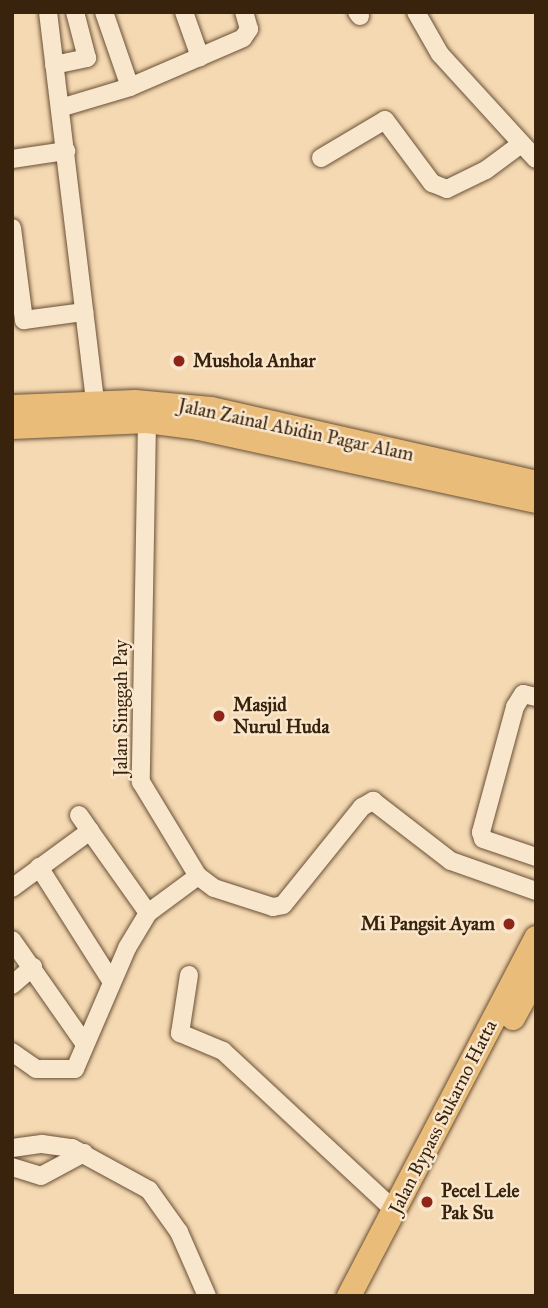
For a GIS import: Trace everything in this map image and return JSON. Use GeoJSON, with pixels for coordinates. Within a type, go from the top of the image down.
{"type":"FeatureCollection","features":[{"type":"Feature","properties":{"kind":"highway","name":"Jalan Zainal Abidin Pagar Alam"},"geometry":{"type":"LineString","coordinates":[[12,407],[167,403],[211,409],[507,485],[536,500]]}},
{"type":"Feature","properties":{"kind":"highway","name":"Jalan Zainal Abidin Pagar Alam"},"geometry":{"type":"LineString","coordinates":[[12,427],[147,421],[199,428],[462,484],[536,483]]}},
{"type":"Feature","properties":{"kind":"highway"},"geometry":{"type":"LineString","coordinates":[[462,484],[492,500],[536,514]]}},
{"type":"Feature","properties":{"kind":"highway","name":"Jalan Bypass Sukarno Hatta"},"geometry":{"type":"LineString","coordinates":[[367,1296],[536,938]]}},
{"type":"Feature","properties":{"kind":"highway","name":"Jalan Bypass Sukarno Hatta"},"geometry":{"type":"LineString","coordinates":[[461,1100],[536,976]]}},
{"type":"Feature","properties":{"kind":"highway","name":"Jalan Bypass Sukarno Hatta"},"geometry":{"type":"LineString","coordinates":[[348,1296],[395,1211],[447,1128]]}},
{"type":"Feature","properties":{"kind":"street"},"geometry":{"type":"LineString","coordinates":[[48,12],[95,403]]}},
{"type":"Feature","properties":{"kind":"street"},"geometry":{"type":"LineString","coordinates":[[54,65],[82,61],[88,55],[75,12]]}},
{"type":"Feature","properties":{"kind":"street"},"geometry":{"type":"LineString","coordinates":[[104,12],[130,88]]}},
{"type":"Feature","properties":{"kind":"street"},"geometry":{"type":"LineString","coordinates":[[184,12],[200,57]]}},
{"type":"Feature","properties":{"kind":"street"},"geometry":{"type":"LineString","coordinates":[[60,108],[130,88],[247,34],[244,12]]}},
{"type":"Feature","properties":{"kind":"street"},"geometry":{"type":"LineString","coordinates":[[416,12],[440,54],[536,159]]}},
{"type":"Feature","properties":{"kind":"street"},"geometry":{"type":"LineString","coordinates":[[321,158],[385,120],[432,183],[447,189],[486,170],[521,144]]}},
{"type":"Feature","properties":{"kind":"street"},"geometry":{"type":"LineString","coordinates":[[12,159],[66,151]]}},
{"type":"Feature","properties":{"kind":"street"},"geometry":{"type":"LineString","coordinates":[[12,228],[24,320],[84,312]]}},
{"type":"Feature","properties":{"kind":"street","name":"Jalan Singgah Pay"},"geometry":{"type":"LineString","coordinates":[[147,421],[141,782],[198,876],[214,888],[274,908],[283,905],[369,801],[451,860],[536,891]]}},
{"type":"Feature","properties":{"kind":"street"},"geometry":{"type":"LineString","coordinates":[[536,697],[527,694],[518,699],[481,832],[483,839],[536,857]]}},
{"type":"Feature","properties":{"kind":"street"},"geometry":{"type":"LineString","coordinates":[[79,815],[148,913]]}},
{"type":"Feature","properties":{"kind":"street"},"geometry":{"type":"LineString","coordinates":[[12,888],[90,831]]}},
{"type":"Feature","properties":{"kind":"street"},"geometry":{"type":"LineString","coordinates":[[39,867],[112,982]]}},
{"type":"Feature","properties":{"kind":"street"},"geometry":{"type":"LineString","coordinates":[[12,1052],[36,1069],[75,1069],[112,982],[148,913],[198,876]]}},
{"type":"Feature","properties":{"kind":"street"},"geometry":{"type":"LineString","coordinates":[[12,940],[84,1043]]}},
{"type":"Feature","properties":{"kind":"street"},"geometry":{"type":"LineString","coordinates":[[12,985],[33,967]]}},
{"type":"Feature","properties":{"kind":"street"},"geometry":{"type":"LineString","coordinates":[[189,975],[180,1033],[223,1051],[395,1211]]}},
{"type":"Feature","properties":{"kind":"street"},"geometry":{"type":"LineString","coordinates":[[12,1148],[42,1144],[84,1153],[149,1190],[164,1206],[207,1296]]}},
{"type":"Feature","properties":{"kind":"street"},"geometry":{"type":"LineString","coordinates":[[12,1167],[41,1176],[84,1153]]}},
{"type":"Feature","properties":{"kind":"place","name":"Mushola Anhar"},"geometry":{"type":"Point","coordinates":[179,361]}},
{"type":"Feature","properties":{"kind":"place","name":"Masjid Nurul Huda"},"geometry":{"type":"Point","coordinates":[219,716]}},
{"type":"Feature","properties":{"kind":"place","name":"Mi Pangsit Ayam"},"geometry":{"type":"Point","coordinates":[509,924]}},
{"type":"Feature","properties":{"kind":"place","name":"Pecel Lele Pak Su"},"geometry":{"type":"Point","coordinates":[427,1202]}}]}
